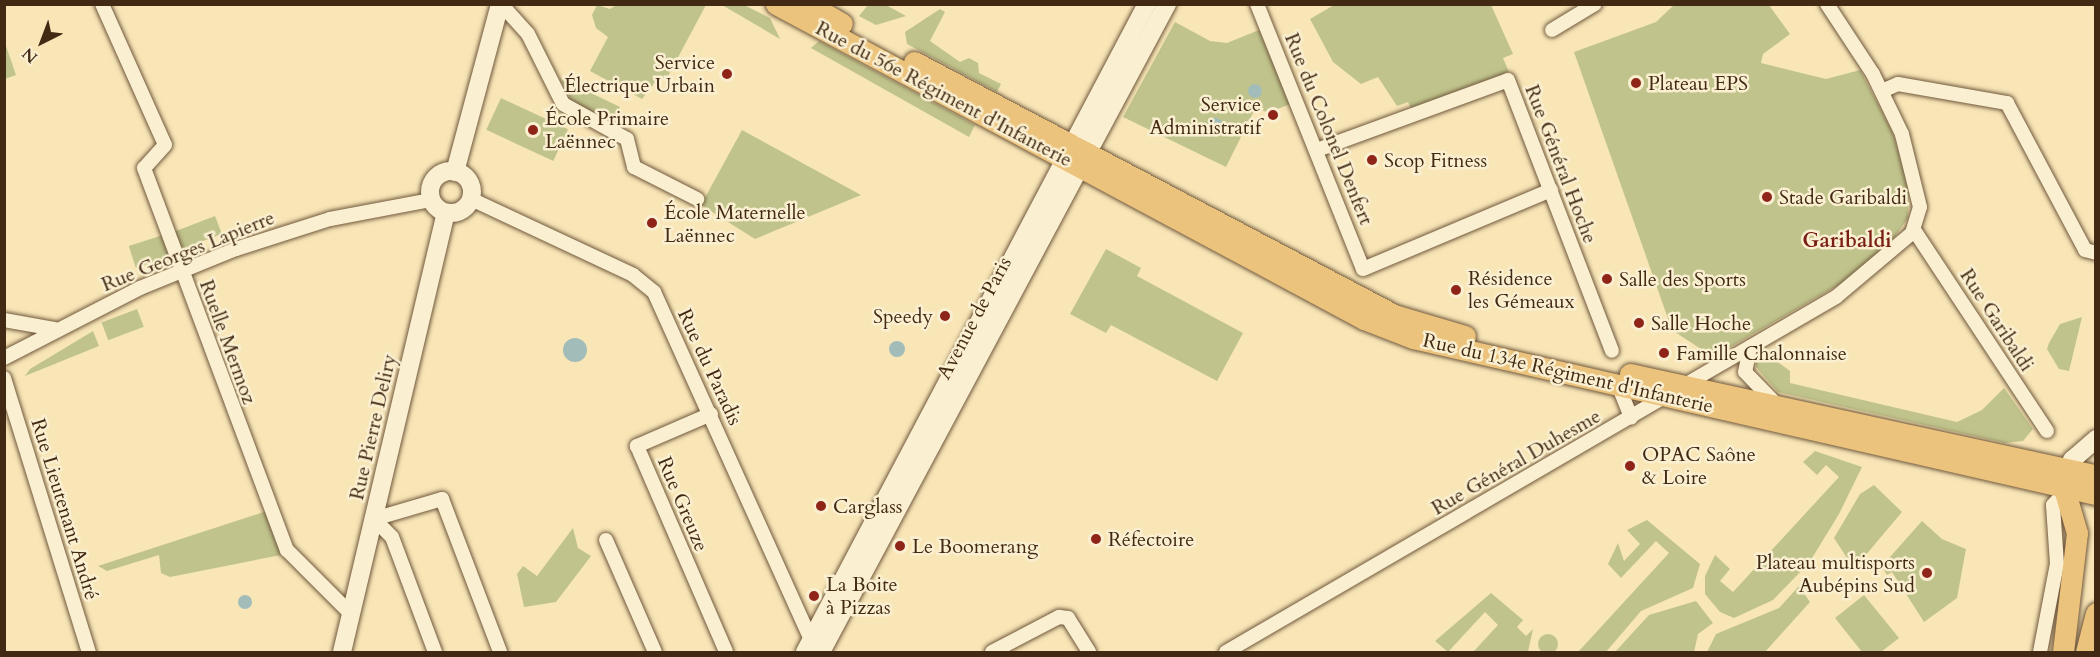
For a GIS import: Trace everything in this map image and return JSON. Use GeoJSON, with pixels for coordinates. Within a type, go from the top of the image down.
{"type":"FeatureCollection","features":[{"type":"Feature","properties":{"kind":"main road"},"geometry":{"type":"LineString","coordinates":[[455,172],[501,4]]}},
{"type":"Feature","properties":{"kind":"main road","name":"Rue du 56e Régiment d'Infanterie"},"geometry":{"type":"LineString","coordinates":[[776,4],[1077,156]]}},
{"type":"Feature","properties":{"kind":"main road","name":"Rue du 56e Régiment d'Infanterie"},"geometry":{"type":"LineString","coordinates":[[808,4],[1077,156]]}},
{"type":"Feature","properties":{"kind":"main road","name":"Avenue de Paris"},"geometry":{"type":"LineString","coordinates":[[1077,156],[1147,4]]}},
{"type":"Feature","properties":{"kind":"main road","name":"Avenue de Paris"},"geometry":{"type":"LineString","coordinates":[[814,649],[1077,156],[1167,4]]}},
{"type":"Feature","properties":{"kind":"main road","name":"Rue du 134e Régiment d'Infanterie"},"geometry":{"type":"LineString","coordinates":[[1077,156],[1394,315],[1687,385],[2039,463],[2068,477]]}},
{"type":"Feature","properties":{"kind":"main road","name":"Rue du 134e Régiment d'Infanterie"},"geometry":{"type":"LineString","coordinates":[[1077,156],[1364,319],[1413,338],[1668,397],[2068,477],[2093,485]]}},
{"type":"Feature","properties":{"kind":"main road"},"geometry":{"type":"LineString","coordinates":[[455,172],[467,179],[471,200],[464,209],[446,213],[431,200],[433,181],[455,172]]}},
{"type":"Feature","properties":{"kind":"main road","name":"Rue Pierre Deliry"},"geometry":{"type":"LineString","coordinates":[[342,652],[446,213]]}},
{"type":"Feature","properties":{"kind":"main road"},"geometry":{"type":"LineString","coordinates":[[2063,652],[2077,533],[2068,477],[2096,439]]}},
{"type":"Feature","properties":{"kind":"main road"},"geometry":{"type":"LineString","coordinates":[[2086,652],[2096,613]]}},
{"type":"Feature","properties":{"kind":"street","name":"Ruelle Mermoz"},"geometry":{"type":"LineString","coordinates":[[102,4],[165,145],[144,168],[180,271],[287,550],[351,614]]}},
{"type":"Feature","properties":{"kind":"street"},"geometry":{"type":"LineString","coordinates":[[501,4],[528,34],[563,104],[627,139],[634,167],[697,199]]}},
{"type":"Feature","properties":{"kind":"street","name":"Rue du Colonel Denfert"},"geometry":{"type":"LineString","coordinates":[[1257,4],[1364,269],[1551,190]]}},
{"type":"Feature","properties":{"kind":"street"},"geometry":{"type":"LineString","coordinates":[[1552,30],[1595,4]]}},
{"type":"Feature","properties":{"kind":"street"},"geometry":{"type":"LineString","coordinates":[[1827,4],[1882,91],[1916,180],[1920,207],[1914,230]]}},
{"type":"Feature","properties":{"kind":"street","name":"Rue Général Hoche"},"geometry":{"type":"LineString","coordinates":[[1317,150],[1508,80],[1612,351]]}},
{"type":"Feature","properties":{"kind":"street"},"geometry":{"type":"LineString","coordinates":[[1882,91],[1898,84],[2007,103],[2085,250],[2096,253]]}},
{"type":"Feature","properties":{"kind":"street","name":"Rue Georges Lapierre"},"geometry":{"type":"LineString","coordinates":[[4,358],[55,329],[180,271],[300,227],[431,200]]}},
{"type":"Feature","properties":{"kind":"street","name":"Rue du Paradis"},"geometry":{"type":"LineString","coordinates":[[471,200],[646,283],[711,414],[814,649]]}},
{"type":"Feature","properties":{"kind":"street","name":"Rue Général Duhesme"},"geometry":{"type":"LineString","coordinates":[[1226,652],[1668,397],[1750,347],[1883,263],[1914,230]]}},
{"type":"Feature","properties":{"kind":"street","name":"Rue Garibaldi"},"geometry":{"type":"LineString","coordinates":[[1914,230],[2047,431]]}},
{"type":"Feature","properties":{"kind":"street"},"geometry":{"type":"LineString","coordinates":[[4,320],[55,329]]}},
{"type":"Feature","properties":{"kind":"street"},"geometry":{"type":"LineString","coordinates":[[1750,347],[1745,372],[1754,388],[1775,403]]}},
{"type":"Feature","properties":{"kind":"street","name":"Rue Lieutenant André"},"geometry":{"type":"LineString","coordinates":[[4,378],[89,652]]}},
{"type":"Feature","properties":{"kind":"street"},"geometry":{"type":"LineString","coordinates":[[1618,385],[1631,418]]}},
{"type":"Feature","properties":{"kind":"street","name":"Rue Greuze"},"geometry":{"type":"LineString","coordinates":[[711,414],[637,446],[726,652]]}},
{"type":"Feature","properties":{"kind":"street"},"geometry":{"type":"LineString","coordinates":[[2040,652],[2057,564],[2053,505],[2068,477]]}},
{"type":"Feature","properties":{"kind":"street"},"geometry":{"type":"LineString","coordinates":[[374,519],[442,499],[500,652]]}},
{"type":"Feature","properties":{"kind":"street"},"geometry":{"type":"LineString","coordinates":[[374,519],[393,537],[435,652]]}},
{"type":"Feature","properties":{"kind":"street"},"geometry":{"type":"LineString","coordinates":[[606,540],[655,652]]}},
{"type":"Feature","properties":{"kind":"street"},"geometry":{"type":"LineString","coordinates":[[992,652],[1068,618],[1089,652]]}},
{"type":"Feature","properties":{"kind":"green space"},"geometry":{"type":"Polygon","coordinates":[[[618,4],[706,5],[667,78],[656,81],[642,99],[590,71],[608,37],[596,28],[592,15],[597,5],[610,9],[618,4]]]}},
{"type":"Feature","properties":{"kind":"green space"},"geometry":{"type":"Polygon","coordinates":[[[722,5],[744,5],[770,18],[780,39],[722,5]]]}},
{"type":"Feature","properties":{"kind":"green space"},"geometry":{"type":"Polygon","coordinates":[[[868,5],[886,5],[906,16],[876,25],[859,16],[868,5]]]}},
{"type":"Feature","properties":{"kind":"green space"},"geometry":{"type":"Polygon","coordinates":[[[1334,5],[1491,5],[1513,54],[1503,58],[1509,72],[1411,108],[1408,102],[1397,106],[1378,77],[1361,84],[1333,62],[1310,19],[1334,5]]]}},
{"type":"Feature","properties":{"kind":"green space","name":"Stade Garibaldi"},"geometry":{"type":"Polygon","coordinates":[[[1674,5],[1769,5],[1790,34],[1763,54],[1761,63],[1826,79],[1860,70],[1892,131],[1909,186],[1908,218],[1887,248],[1842,283],[1713,357],[1672,330],[1574,52],[1656,22],[1674,5]]]}},
{"type":"Feature","properties":{"kind":"green space"},"geometry":{"type":"Polygon","coordinates":[[[940,9],[945,12],[930,41],[960,62],[969,58],[978,63],[979,73],[1001,84],[997,92],[907,44],[905,32],[940,9]]]}},
{"type":"Feature","properties":{"kind":"green space"},"geometry":{"type":"Polygon","coordinates":[[[1175,22],[1210,41],[1227,43],[1259,30],[1290,104],[1268,113],[1256,107],[1226,167],[1123,117],[1175,22]]]}},
{"type":"Feature","properties":{"kind":"green space"},"geometry":{"type":"Polygon","coordinates":[[[4,40],[16,75],[5,79],[4,79],[4,40]]]}},
{"type":"Feature","properties":{"kind":"green space"},"geometry":{"type":"Polygon","coordinates":[[[819,41],[975,125],[969,137],[811,48],[819,41]]]}},
{"type":"Feature","properties":{"kind":"green space"},"geometry":{"type":"Polygon","coordinates":[[[560,78],[620,107],[613,124],[572,102],[560,78]]]}},
{"type":"Feature","properties":{"kind":"green space"},"geometry":{"type":"Polygon","coordinates":[[[501,98],[568,129],[553,161],[486,130],[501,98]]]}},
{"type":"Feature","properties":{"kind":"green space"},"geometry":{"type":"Polygon","coordinates":[[[742,130],[861,195],[755,239],[701,205],[742,130]]]}},
{"type":"Feature","properties":{"kind":"green space"},"geometry":{"type":"Polygon","coordinates":[[[215,216],[222,234],[177,251],[170,233],[215,216]]]}},
{"type":"Feature","properties":{"kind":"green space"},"geometry":{"type":"Polygon","coordinates":[[[163,235],[170,257],[136,268],[129,246],[163,235]]]}},
{"type":"Feature","properties":{"kind":"green space"},"geometry":{"type":"Polygon","coordinates":[[[1106,249],[1141,268],[1137,276],[1243,333],[1217,381],[1111,325],[1106,333],[1070,314],[1106,249]]]}},
{"type":"Feature","properties":{"kind":"green space"},"geometry":{"type":"Polygon","coordinates":[[[137,309],[144,327],[108,340],[102,323],[137,309]]]}},
{"type":"Feature","properties":{"kind":"green space"},"geometry":{"type":"Polygon","coordinates":[[[2082,317],[2069,371],[2059,369],[2047,349],[2049,343],[2060,324],[2082,317]]]}},
{"type":"Feature","properties":{"kind":"green space"},"geometry":{"type":"Polygon","coordinates":[[[93,331],[99,346],[25,376],[30,369],[93,331]]]}},
{"type":"Feature","properties":{"kind":"green space"},"geometry":{"type":"Polygon","coordinates":[[[1761,350],[1790,371],[1790,383],[1957,422],[1982,410],[2004,388],[2033,429],[2023,441],[2005,443],[1778,392],[1756,367],[1756,354],[1761,350]]]}},
{"type":"Feature","properties":{"kind":"green space"},"geometry":{"type":"Polygon","coordinates":[[[1815,451],[1862,467],[1839,514],[1809,563],[1773,600],[1734,618],[1720,612],[1705,594],[1705,576],[1715,555],[1730,569],[1720,581],[1733,592],[1839,477],[1826,465],[1817,475],[1803,462],[1815,451]]]}},
{"type":"Feature","properties":{"kind":"green space"},"geometry":{"type":"Polygon","coordinates":[[[1874,485],[1902,512],[1854,569],[1834,538],[1860,494],[1874,485]]]}},
{"type":"Feature","properties":{"kind":"green space"},"geometry":{"type":"Polygon","coordinates":[[[267,511],[286,554],[170,577],[161,573],[159,555],[107,571],[98,566],[267,511]]]}},
{"type":"Feature","properties":{"kind":"green space"},"geometry":{"type":"Polygon","coordinates":[[[1647,520],[1700,564],[1693,588],[1641,611],[1606,652],[1578,652],[1669,553],[1656,541],[1621,578],[1608,564],[1618,543],[1624,561],[1640,544],[1627,530],[1647,520]]]}},
{"type":"Feature","properties":{"kind":"green space","name":"Plateau multisports Aubépins Sud"},"geometry":{"type":"Polygon","coordinates":[[[1922,521],[1942,539],[1966,549],[1957,598],[1924,622],[1892,572],[1887,575],[1882,566],[1922,521]]]}},
{"type":"Feature","properties":{"kind":"green space"},"geometry":{"type":"Polygon","coordinates":[[[573,528],[578,548],[591,556],[556,602],[524,607],[517,574],[523,566],[537,576],[573,528]]]}},
{"type":"Feature","properties":{"kind":"green space"},"geometry":{"type":"Polygon","coordinates":[[[1799,586],[1810,602],[1765,652],[1707,652],[1716,634],[1779,608],[1799,586]]]}},
{"type":"Feature","properties":{"kind":"green space"},"geometry":{"type":"Polygon","coordinates":[[[1491,593],[1523,620],[1517,627],[1526,636],[1533,629],[1528,652],[1473,652],[1498,625],[1485,612],[1448,652],[1435,641],[1491,593]]]}},
{"type":"Feature","properties":{"kind":"green space"},"geometry":{"type":"Polygon","coordinates":[[[1864,595],[1899,638],[1881,652],[1862,652],[1835,618],[1864,595]]]}},
{"type":"Feature","properties":{"kind":"green space"},"geometry":{"type":"Polygon","coordinates":[[[1696,601],[1713,623],[1698,634],[1694,652],[1615,652],[1649,615],[1696,601]]]}},
{"type":"Feature","properties":{"kind":"green space"},"geometry":{"type":"Polygon","coordinates":[[[1548,634],[1555,637],[1558,644],[1555,651],[1548,654],[1541,651],[1538,644],[1541,637],[1548,634]]]}},
{"type":"Feature","properties":{"kind":"water"},"geometry":{"type":"Polygon","coordinates":[[[1255,84],[1260,86],[1262,91],[1260,96],[1255,98],[1250,96],[1248,91],[1250,86],[1255,84]]]}},
{"type":"Feature","properties":{"kind":"water"},"geometry":{"type":"Polygon","coordinates":[[[1215,118],[1221,120],[1223,126],[1221,132],[1215,134],[1209,132],[1207,126],[1209,120],[1215,118]]]}},
{"type":"Feature","properties":{"kind":"water"},"geometry":{"type":"Polygon","coordinates":[[[575,338],[580,339],[586,345],[586,355],[580,361],[575,362],[570,361],[564,355],[563,350],[564,345],[570,339],[575,338]]]}},
{"type":"Feature","properties":{"kind":"water"},"geometry":{"type":"Polygon","coordinates":[[[897,341],[903,343],[905,349],[903,355],[897,357],[891,355],[889,349],[891,343],[897,341]]]}},
{"type":"Feature","properties":{"kind":"water"},"geometry":{"type":"Polygon","coordinates":[[[245,595],[250,597],[252,602],[250,607],[245,609],[240,607],[238,602],[240,597],[245,595]]]}},
{"type":"Feature","properties":{"kind":"place","name":"Service Électrique Urbain"},"geometry":{"type":"Point","coordinates":[727,74]}},
{"type":"Feature","properties":{"kind":"place","name":"Plateau EPS"},"geometry":{"type":"Point","coordinates":[1636,83]}},
{"type":"Feature","properties":{"kind":"place","name":"Service Administratif"},"geometry":{"type":"Point","coordinates":[1273,115]}},
{"type":"Feature","properties":{"kind":"place","name":"École Primaire Laënnec"},"geometry":{"type":"Point","coordinates":[533,130]}},
{"type":"Feature","properties":{"kind":"place","name":"Scop Fitness"},"geometry":{"type":"Point","coordinates":[1372,160]}},
{"type":"Feature","properties":{"kind":"place","name":"Stade Garibaldi"},"geometry":{"type":"Point","coordinates":[1767,197]}},
{"type":"Feature","properties":{"kind":"place","name":"École Maternelle Laënnec"},"geometry":{"type":"Point","coordinates":[652,223]}},
{"type":"Feature","properties":{"kind":"place","name":"Salle des Sports"},"geometry":{"type":"Point","coordinates":[1607,279]}},
{"type":"Feature","properties":{"kind":"place","name":"Résidence les Gémeaux"},"geometry":{"type":"Point","coordinates":[1456,290]}},
{"type":"Feature","properties":{"kind":"place","name":"Speedy"},"geometry":{"type":"Point","coordinates":[945,316]}},
{"type":"Feature","properties":{"kind":"place","name":"Salle Hoche"},"geometry":{"type":"Point","coordinates":[1639,323]}},
{"type":"Feature","properties":{"kind":"place","name":"Famille Chalonnaise"},"geometry":{"type":"Point","coordinates":[1664,353]}},
{"type":"Feature","properties":{"kind":"place","name":"OPAC Saône & Loire"},"geometry":{"type":"Point","coordinates":[1630,466]}},
{"type":"Feature","properties":{"kind":"place","name":"Carglass"},"geometry":{"type":"Point","coordinates":[821,506]}},
{"type":"Feature","properties":{"kind":"place","name":"Réfectoire"},"geometry":{"type":"Point","coordinates":[1096,539]}},
{"type":"Feature","properties":{"kind":"place","name":"Le Boomerang"},"geometry":{"type":"Point","coordinates":[900,546]}},
{"type":"Feature","properties":{"kind":"place","name":"Plateau multisports Aubépins Sud"},"geometry":{"type":"Point","coordinates":[1927,573]}},
{"type":"Feature","properties":{"kind":"place","name":"La Boite à Pizzas"},"geometry":{"type":"Point","coordinates":[814,596]}},
{"type":"Feature","properties":{"kind":"district","name":"Garibaldi"},"geometry":{"type":"Point","coordinates":[1847,241]}}]}
